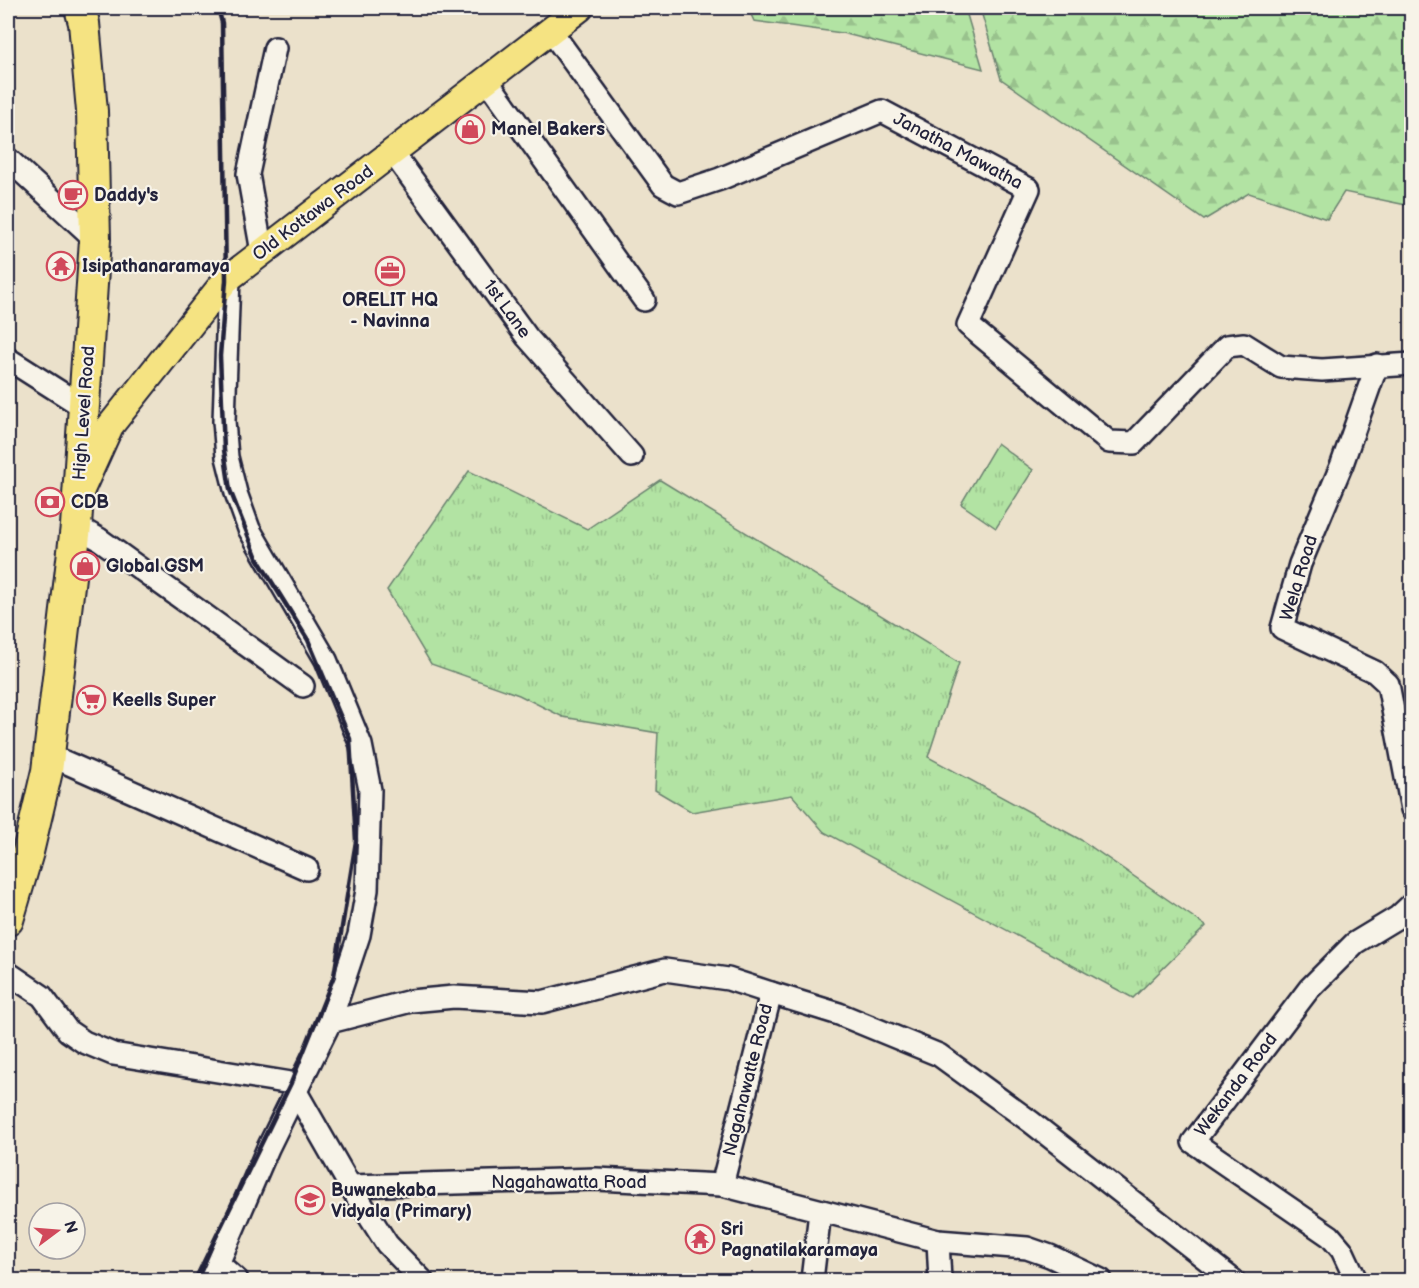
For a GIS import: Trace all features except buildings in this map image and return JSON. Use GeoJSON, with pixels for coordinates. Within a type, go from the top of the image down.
{"type":"FeatureCollection","features":[{"type":"Feature","properties":{"kind":"highway","name":"High Level Road"},"geometry":{"type":"LineString","coordinates":[[8,920],[39,810],[49,755],[76,526],[95,239],[92,111],[84,23],[80,8]]}},
{"type":"Feature","properties":{"kind":"main road","name":"Old Kottawa Road"},"geometry":{"type":"LineString","coordinates":[[78,495],[110,426],[229,277],[580,8]]}},
{"type":"Feature","properties":{"kind":"street","name":"Janatha Mawatha"},"geometry":{"type":"LineString","coordinates":[[551,31],[663,185],[678,193],[720,179],[882,111],[1029,189],[968,325],[1109,442],[1134,443],[1227,346],[1244,344],[1281,367],[1322,370],[1412,364]]}},
{"type":"Feature","properties":{"kind":"street"},"geometry":{"type":"LineString","coordinates":[[262,252],[248,174],[275,48]]}},
{"type":"Feature","properties":{"kind":"street"},"geometry":{"type":"LineString","coordinates":[[486,79],[644,300]]}},
{"type":"Feature","properties":{"kind":"street","name":"1st Lane"},"geometry":{"type":"LineString","coordinates":[[393,153],[527,337],[632,456]]}},
{"type":"Feature","properties":{"kind":"street"},"geometry":{"type":"LineString","coordinates":[[8,159],[95,239]]}},
{"type":"Feature","properties":{"kind":"street"},"geometry":{"type":"LineString","coordinates":[[229,277],[224,421],[227,457],[236,493],[249,529],[326,660],[361,745],[370,790],[367,890],[359,935],[330,1022],[268,1148],[215,1272],[237,1281]]}},
{"type":"Feature","properties":{"kind":"street"},"geometry":{"type":"LineString","coordinates":[[8,359],[84,408]]}},
{"type":"Feature","properties":{"kind":"street","name":"Wela Road"},"geometry":{"type":"LineString","coordinates":[[1377,365],[1342,464],[1300,564],[1282,628],[1375,672],[1388,684],[1412,809]]}},
{"type":"Feature","properties":{"kind":"street"},"geometry":{"type":"LineString","coordinates":[[76,526],[99,539],[303,686]]}},
{"type":"Feature","properties":{"kind":"street"},"geometry":{"type":"LineString","coordinates":[[49,755],[307,869]]}},
{"type":"Feature","properties":{"kind":"street","name":"Wekanda Road"},"geometry":{"type":"LineString","coordinates":[[1356,1281],[1342,1250],[1330,1236],[1193,1142],[1309,989],[1355,943],[1398,917],[1412,904]]}},
{"type":"Feature","properties":{"kind":"street","name":"Nagahawatte Road"},"geometry":{"type":"LineString","coordinates":[[330,1022],[411,1001],[454,997],[542,1002],[665,970],[728,979],[771,993],[722,1185]]}},
{"type":"Feature","properties":{"kind":"street"},"geometry":{"type":"LineString","coordinates":[[8,973],[42,996],[68,1031],[84,1042],[113,1054],[291,1083],[350,1186],[387,1244],[422,1281]]}},
{"type":"Feature","properties":{"kind":"street"},"geometry":{"type":"LineString","coordinates":[[771,993],[839,1014],[939,1055],[1031,1122],[1233,1281]]}},
{"type":"Feature","properties":{"kind":"street","name":"Nagahawatta Road"},"geometry":{"type":"LineString","coordinates":[[350,1186],[596,1179],[722,1185],[938,1241],[1027,1248],[1050,1256],[1101,1281]]}},
{"type":"Feature","properties":{"kind":"street"},"geometry":{"type":"LineString","coordinates":[[812,1281],[820,1212]]}},
{"type":"Feature","properties":{"kind":"street"},"geometry":{"type":"LineString","coordinates":[[938,1241],[940,1281]]}},
{"type":"Feature","properties":{"kind":"green space"},"geometry":{"type":"Polygon","coordinates":[[[748,8],[965,8],[983,69],[842,33],[754,21],[748,8]]]}},
{"type":"Feature","properties":{"kind":"green space"},"geometry":{"type":"Polygon","coordinates":[[[980,8],[1411,8],[1411,206],[1344,192],[1327,219],[1249,193],[1204,220],[1001,79],[980,8]]]}},
{"type":"Feature","properties":{"kind":"green space"},"geometry":{"type":"Polygon","coordinates":[[[997,443],[1033,470],[996,528],[961,504],[997,443]]]}},
{"type":"Feature","properties":{"kind":"green space"},"geometry":{"type":"Polygon","coordinates":[[[469,471],[587,529],[660,480],[959,663],[928,757],[1081,840],[1206,926],[1133,998],[824,832],[792,795],[692,812],[655,790],[658,733],[563,717],[519,695],[431,664],[387,590],[469,471]]]}},
{"type":"Feature","properties":{"kind":"railway"},"geometry":{"type":"LineString","coordinates":[[195,1280],[291,1083],[334,976],[356,841],[350,739],[308,640],[257,558],[230,490],[224,450],[220,356],[226,280],[222,23],[218,8]]}},
{"type":"Feature","properties":{"kind":"place","name":"Manel Bakers"},"geometry":{"type":"Point","coordinates":[470,129]}},
{"type":"Feature","properties":{"kind":"place","name":"Daddy's"},"geometry":{"type":"Point","coordinates":[73,195]}},
{"type":"Feature","properties":{"kind":"place","name":"Isipathanaramaya"},"geometry":{"type":"Point","coordinates":[61,266]}},
{"type":"Feature","properties":{"kind":"place","name":"ORELIT HQ - Navinna"},"geometry":{"type":"Point","coordinates":[390,271]}},
{"type":"Feature","properties":{"kind":"place","name":"CDB"},"geometry":{"type":"Point","coordinates":[50,502]}},
{"type":"Feature","properties":{"kind":"place","name":"Global GSM"},"geometry":{"type":"Point","coordinates":[85,566]}},
{"type":"Feature","properties":{"kind":"place","name":"Keells Super"},"geometry":{"type":"Point","coordinates":[91,700]}},
{"type":"Feature","properties":{"kind":"place","name":"Buwanekaba Vidyala (Primary)"},"geometry":{"type":"Point","coordinates":[310,1200]}},
{"type":"Feature","properties":{"kind":"place","name":"Sri Pagnatilakaramaya"},"geometry":{"type":"Point","coordinates":[700,1239]}}]}
